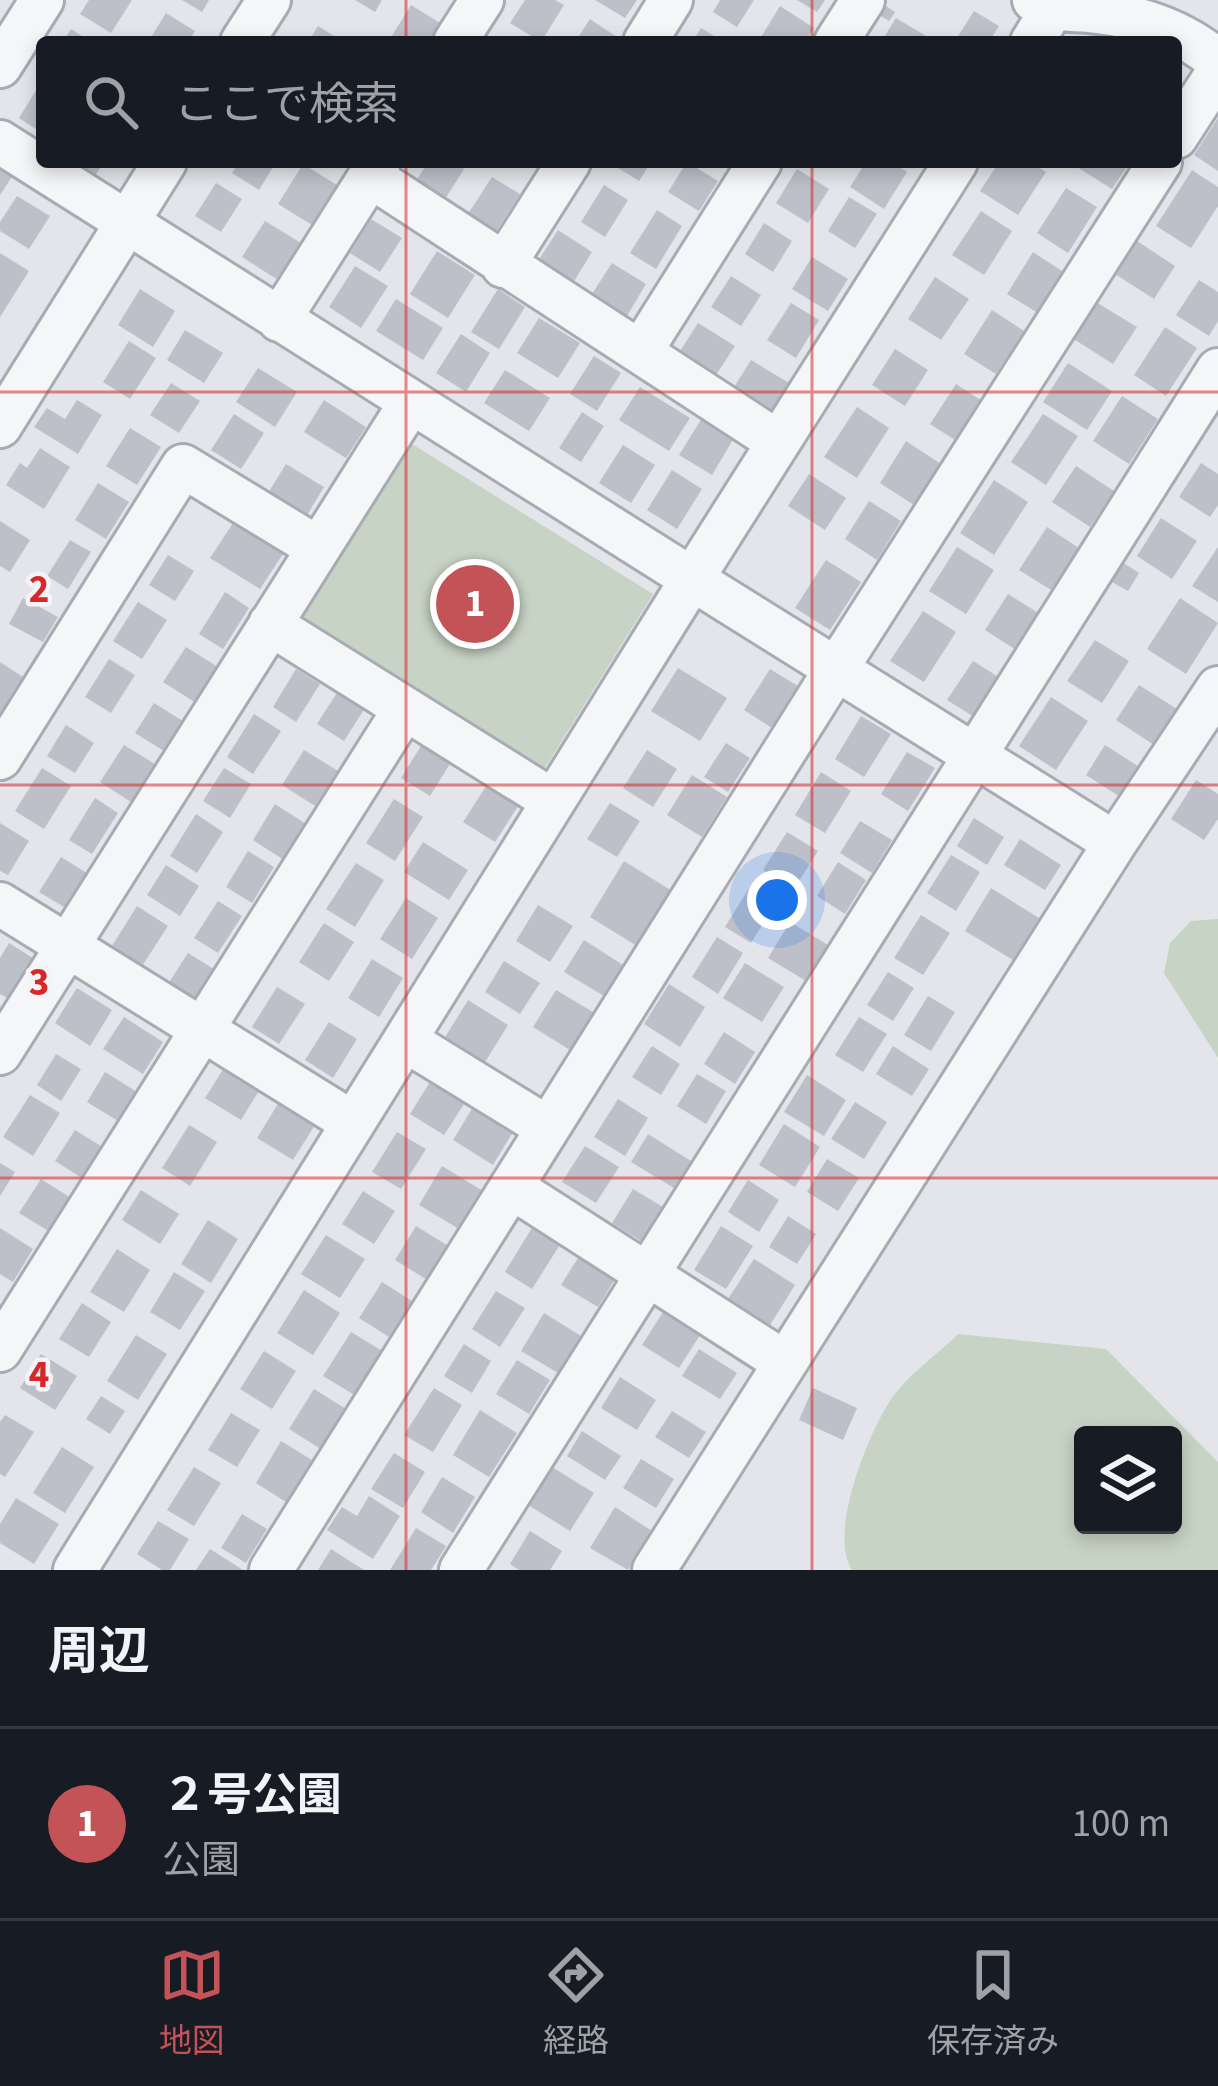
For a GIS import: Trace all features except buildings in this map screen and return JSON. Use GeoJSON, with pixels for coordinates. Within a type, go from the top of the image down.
{"type":"FeatureCollection","features":[{"type":"Feature","properties":{"kind":"street"},"geometry":{"type":"LineString","coordinates":[[0,66],[42,0]]}},
{"type":"Feature","properties":{"kind":"street"},"geometry":{"type":"LineString","coordinates":[[246,36],[269,0]]}},
{"type":"Feature","properties":{"kind":"street"},"geometry":{"type":"LineString","coordinates":[[459,36],[482,0]]}},
{"type":"Feature","properties":{"kind":"street"},"geometry":{"type":"LineString","coordinates":[[649,36],[671,0]]}},
{"type":"Feature","properties":{"kind":"street"},"geometry":{"type":"LineString","coordinates":[[840,36],[863,0]]}},
{"type":"Feature","properties":{"kind":"street"},"geometry":{"type":"LineString","coordinates":[[1039,18],[1096,11],[1156,24],[1180,36]]}},
{"type":"Feature","properties":{"kind":"street"},"geometry":{"type":"LineString","coordinates":[[1182,37],[1218,61]]}},
{"type":"Feature","properties":{"kind":"street"},"geometry":{"type":"LineString","coordinates":[[1182,128],[1218,72]]}},
{"type":"Feature","properties":{"kind":"street"},"geometry":{"type":"LineString","coordinates":[[0,142],[36,165]]}},
{"type":"Feature","properties":{"kind":"street"},"geometry":{"type":"LineString","coordinates":[[40,168],[1115,843]]}},
{"type":"Feature","properties":{"kind":"street"},"geometry":{"type":"LineString","coordinates":[[0,426],[161,168]]}},
{"type":"Feature","properties":{"kind":"street"},"geometry":{"type":"LineString","coordinates":[[503,266],[565,168]]}},
{"type":"Feature","properties":{"kind":"street"},"geometry":{"type":"LineString","coordinates":[[640,351],[756,168]]}},
{"type":"Feature","properties":{"kind":"street"},"geometry":{"type":"LineString","coordinates":[[75,1570],[952,168]]}},
{"type":"Feature","properties":{"kind":"street"},"geometry":{"type":"LineString","coordinates":[[271,1570],[1156,168]]}},
{"type":"Feature","properties":{"kind":"street"},"geometry":{"type":"LineString","coordinates":[[279,320],[375,169],[503,266],[778,442]]}},
{"type":"Feature","properties":{"kind":"street"},"geometry":{"type":"LineString","coordinates":[[461,1570],[1218,370]]}},
{"type":"Feature","properties":{"kind":"street"},"geometry":{"type":"LineString","coordinates":[[0,1053],[411,403]]}},
{"type":"Feature","properties":{"kind":"street"},"geometry":{"type":"LineString","coordinates":[[0,758],[183,466],[318,548]]}},
{"type":"Feature","properties":{"kind":"street"},"geometry":{"type":"LineString","coordinates":[[270,624],[553,801]]}},
{"type":"Feature","properties":{"kind":"street"},"geometry":{"type":"LineString","coordinates":[[654,1570],[1115,843],[1203,745],[1218,688]]}},
{"type":"Feature","properties":{"kind":"street"},"geometry":{"type":"LineString","coordinates":[[0,1349],[404,710]]}},
{"type":"Feature","properties":{"kind":"street"},"geometry":{"type":"LineString","coordinates":[[0,904],[353,1124]]}},
{"type":"Feature","properties":{"kind":"street"},"geometry":{"type":"LineString","coordinates":[[405,1040],[548,1128]]}},
{"type":"Feature","properties":{"kind":"street"},"geometry":{"type":"LineString","coordinates":[[511,1187],[784,1362]]}},
{"type":"Feature","properties":{"kind":"green space"},"geometry":{"type":"Polygon","coordinates":[[[407,441],[653,594],[545,768],[298,614],[407,441]]]}},
{"type":"Feature","properties":{"kind":"green space"},"geometry":{"type":"Polygon","coordinates":[[[1218,919],[1218,1058],[1164,973],[1170,943],[1191,921],[1218,919]]]}},
{"type":"Feature","properties":{"kind":"green space"},"geometry":{"type":"Polygon","coordinates":[[[958,1334],[1106,1349],[1218,1462],[1218,1570],[852,1570],[845,1533],[853,1485],[881,1417],[913,1374],[958,1334]]]}},
{"type":"Feature","properties":{"kind":"place","name":"２号公園"},"geometry":{"type":"Point","coordinates":[475,604]}}]}
